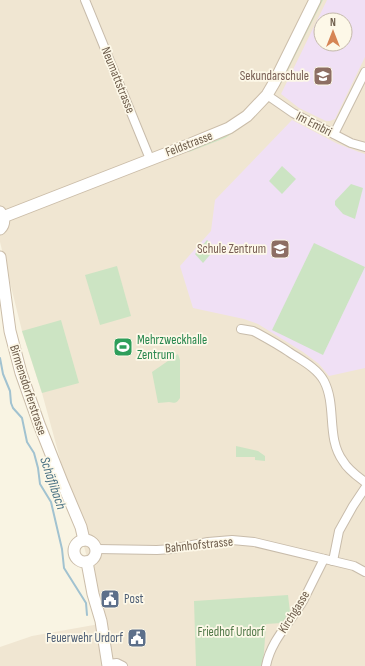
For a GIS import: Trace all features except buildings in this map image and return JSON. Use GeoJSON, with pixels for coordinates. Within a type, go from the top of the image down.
{"type":"FeatureCollection","features":[{"type":"Feature","properties":{"kind":"main road","name":"Feldstrasse"},"geometry":{"type":"LineString","coordinates":[[2,215],[188,145],[229,128],[247,116],[267,95],[315,0]]}},
{"type":"Feature","properties":{"kind":"main road"},"geometry":{"type":"LineString","coordinates":[[0,229],[4,223],[2,215]]}},
{"type":"Feature","properties":{"kind":"main road","name":"Birmensdorferstrasse"},"geometry":{"type":"LineString","coordinates":[[0,257],[10,331],[21,373],[38,424],[81,527],[84,540]]}},
{"type":"Feature","properties":{"kind":"main road"},"geometry":{"type":"LineString","coordinates":[[84,540],[93,542],[96,549],[96,555],[91,561],[82,562],[74,554],[75,546],[80,541],[84,540]]}},
{"type":"Feature","properties":{"kind":"main road"},"geometry":{"type":"LineString","coordinates":[[86,562],[101,621],[108,665]]}},
{"type":"Feature","properties":{"kind":"street","name":"Neumattstrasse"},"geometry":{"type":"LineString","coordinates":[[85,0],[150,160]]}},
{"type":"Feature","properties":{"kind":"street"},"geometry":{"type":"LineString","coordinates":[[334,134],[365,72]]}},
{"type":"Feature","properties":{"kind":"street","name":"Im Embri"},"geometry":{"type":"LineString","coordinates":[[267,95],[293,113],[351,143],[365,147]]}},
{"type":"Feature","properties":{"kind":"street"},"geometry":{"type":"LineString","coordinates":[[241,329],[258,333],[317,371],[324,381],[329,395],[334,441],[339,456],[347,467],[365,482]]}},
{"type":"Feature","properties":{"kind":"street"},"geometry":{"type":"LineString","coordinates":[[333,560],[339,531],[365,488]]}},
{"type":"Feature","properties":{"kind":"street","name":"Bahnhofstrasse"},"geometry":{"type":"LineString","coordinates":[[96,549],[172,549],[208,542],[232,540],[254,542],[333,560],[354,566],[365,572]]}},
{"type":"Feature","properties":{"kind":"street","name":"Kirchgasse"},"geometry":{"type":"LineString","coordinates":[[266,666],[271,650],[278,637],[302,601],[324,559]]}},
{"type":"Feature","properties":{"kind":"street"},"geometry":{"type":"LineString","coordinates":[[108,665],[117,663],[123,666]]}},
{"type":"Feature","properties":{"kind":"shaded area"},"geometry":{"type":"Polygon","coordinates":[[[0,0],[365,0],[365,666],[0,666],[0,647],[32,636],[105,623],[42,393],[22,331],[0,242],[0,0]]]}},
{"type":"Feature","properties":{"kind":"shaded area","name":"Sekundarschule"},"geometry":{"type":"Polygon","coordinates":[[[327,0],[365,0],[365,57],[335,119],[326,121],[299,108],[281,94],[313,29],[313,52],[353,52],[353,12],[321,12],[327,0]]]}},
{"type":"Feature","properties":{"kind":"shaded area","name":"Schule Zentrum"},"geometry":{"type":"Polygon","coordinates":[[[292,120],[338,144],[365,154],[365,368],[329,376],[319,364],[303,352],[258,324],[244,319],[193,308],[180,266],[211,231],[215,200],[292,120]]]}},
{"type":"Feature","properties":{"kind":"green space"},"geometry":{"type":"Polygon","coordinates":[[[320,0],[323,0],[317,12],[314,12],[320,0]]]}},
{"type":"Feature","properties":{"kind":"green space"},"geometry":{"type":"Polygon","coordinates":[[[313,14],[313,20],[280,84],[313,14]]]}},
{"type":"Feature","properties":{"kind":"green space"},"geometry":{"type":"Polygon","coordinates":[[[256,114],[257,115],[239,129],[225,138],[189,152],[187,151],[221,138],[256,114]]]}},
{"type":"Feature","properties":{"kind":"green space"},"geometry":{"type":"Polygon","coordinates":[[[282,166],[296,179],[282,194],[269,181],[282,166]]]}},
{"type":"Feature","properties":{"kind":"green space"},"geometry":{"type":"Polygon","coordinates":[[[351,184],[363,188],[355,219],[343,214],[335,205],[335,201],[351,184]]]}},
{"type":"Feature","properties":{"kind":"green space"},"geometry":{"type":"Polygon","coordinates":[[[207,240],[216,248],[203,263],[195,254],[207,240]]]}},
{"type":"Feature","properties":{"kind":"green space"},"geometry":{"type":"Polygon","coordinates":[[[314,243],[365,267],[323,355],[272,330],[314,243]]]}},
{"type":"Feature","properties":{"kind":"green space"},"geometry":{"type":"Polygon","coordinates":[[[117,266],[131,316],[100,325],[85,275],[117,266]]]}},
{"type":"Feature","properties":{"kind":"green space"},"geometry":{"type":"Polygon","coordinates":[[[61,320],[79,383],[42,393],[22,331],[61,320]]]}},
{"type":"Feature","properties":{"kind":"green space"},"geometry":{"type":"Polygon","coordinates":[[[178,354],[180,360],[180,398],[175,403],[158,403],[152,372],[178,354]]]}},
{"type":"Feature","properties":{"kind":"green space"},"geometry":{"type":"Polygon","coordinates":[[[236,446],[258,451],[265,456],[265,461],[255,460],[255,457],[236,457],[236,446]]]}},
{"type":"Feature","properties":{"kind":"green space","name":"Friedhof Urdorf"},"geometry":{"type":"Polygon","coordinates":[[[288,595],[290,612],[282,623],[266,624],[263,666],[196,666],[194,601],[288,595]]]}},
{"type":"Feature","properties":{"kind":"waterway","name":"Schäflibach"},"geometry":{"type":"LineString","coordinates":[[0,358],[3,374],[10,391],[11,403],[13,408],[22,418],[27,442],[34,453],[40,484],[51,502],[62,549],[64,568],[86,603],[87,615]]}},
{"type":"Feature","properties":{"kind":"place","name":"Sekundarschule"},"geometry":{"type":"Point","coordinates":[323,76]}},
{"type":"Feature","properties":{"kind":"place","name":"Schule Zentrum"},"geometry":{"type":"Point","coordinates":[280,249]}},
{"type":"Feature","properties":{"kind":"place","name":"Mehrzweckhalle Zentrum"},"geometry":{"type":"Point","coordinates":[123,347]}},
{"type":"Feature","properties":{"kind":"place","name":"Post"},"geometry":{"type":"Point","coordinates":[110,599]}},
{"type":"Feature","properties":{"kind":"place","name":"Feuerwehr Urdorf"},"geometry":{"type":"Point","coordinates":[137,638]}}]}
